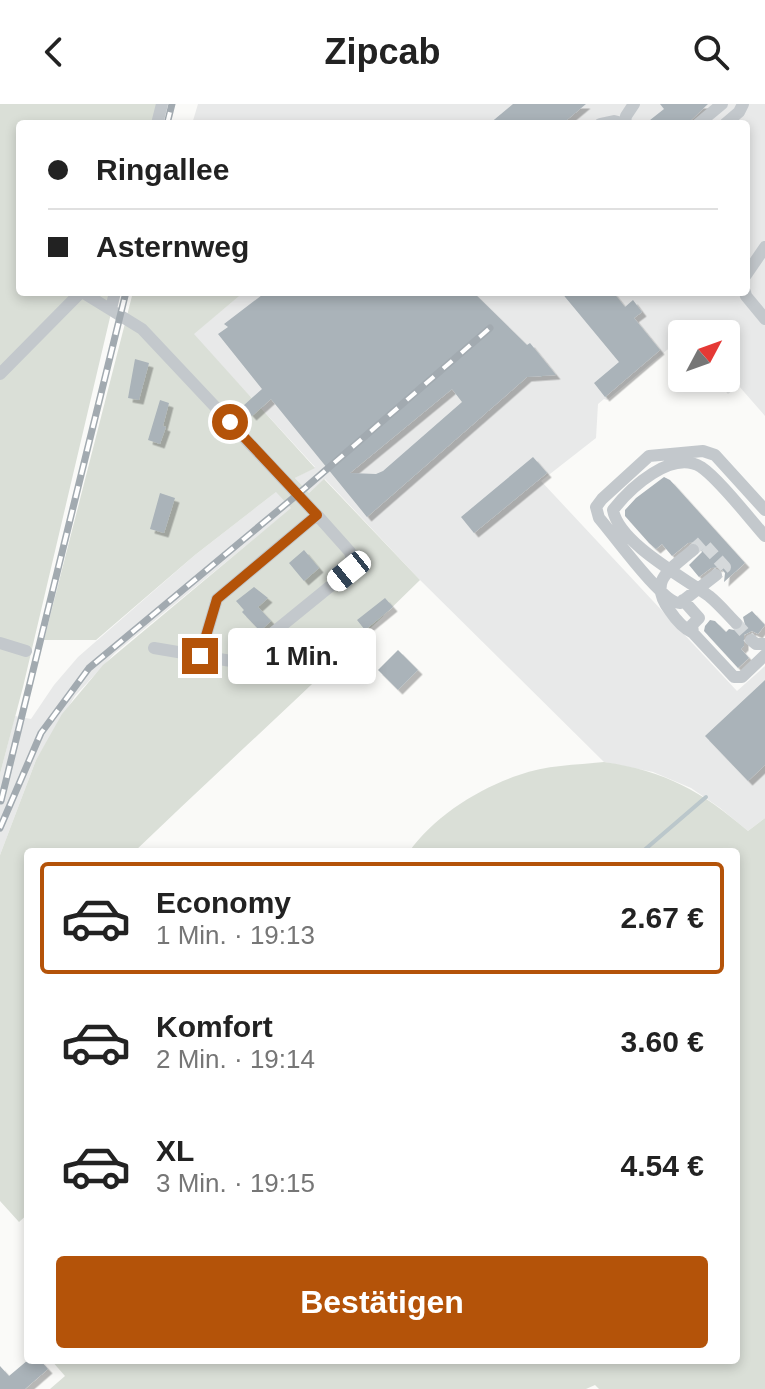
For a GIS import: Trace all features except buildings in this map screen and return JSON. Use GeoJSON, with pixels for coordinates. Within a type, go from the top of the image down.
{"type":"FeatureCollection","features":[{"type":"Feature","properties":{"kind":"lane"},"geometry":{"type":"LineString","coordinates":[[703,120],[722,104]]}},
{"type":"Feature","properties":{"kind":"lane"},"geometry":{"type":"LineString","coordinates":[[730,120],[743,104]]}},
{"type":"Feature","properties":{"kind":"lane"},"geometry":{"type":"LineString","coordinates":[[750,269],[765,247]]}},
{"type":"Feature","properties":{"kind":"lane"},"geometry":{"type":"LineString","coordinates":[[0,374],[78,296]]}},
{"type":"Feature","properties":{"kind":"lane"},"geometry":{"type":"LineString","coordinates":[[89,296],[142,329],[317,515],[350,552],[353,562],[349,571],[237,662],[154,648]]}},
{"type":"Feature","properties":{"kind":"lane"},"geometry":{"type":"LineString","coordinates":[[111,309],[114,296]]}},
{"type":"Feature","properties":{"kind":"lane"},"geometry":{"type":"LineString","coordinates":[[746,296],[765,319]]}},
{"type":"Feature","properties":{"kind":"lane"},"geometry":{"type":"LineString","coordinates":[[716,575],[683,600],[676,604],[671,602],[658,591],[599,518],[596,507],[649,456],[703,451],[711,453],[765,510]]}},
{"type":"Feature","properties":{"kind":"lane"},"geometry":{"type":"LineString","coordinates":[[736,623],[712,598],[647,554],[613,514],[616,506],[660,467],[683,463],[700,466],[763,529]]}},
{"type":"Feature","properties":{"kind":"lane"},"geometry":{"type":"LineString","coordinates":[[200,656],[217,599],[317,515]]}},
{"type":"Feature","properties":{"kind":"lane"},"geometry":{"type":"LineString","coordinates":[[693,550],[661,579],[660,598],[685,629],[693,633],[734,677],[742,677],[765,655]]}},
{"type":"Feature","properties":{"kind":"lane"},"geometry":{"type":"LineString","coordinates":[[683,600],[699,618],[692,625],[693,633]]}},
{"type":"Feature","properties":{"kind":"lane"},"geometry":{"type":"LineString","coordinates":[[751,640],[756,644],[765,644]]}},
{"type":"Feature","properties":{"kind":"lane"},"geometry":{"type":"LineString","coordinates":[[0,643],[26,651]]}},
{"type":"Feature","properties":{"kind":"shaded area"},"geometry":{"type":"Polygon","coordinates":[[[0,104],[160,104],[156,120],[16,120],[16,296],[115,296],[0,774],[0,104]]]}},
{"type":"Feature","properties":{"kind":"shaded area"},"geometry":{"type":"Polygon","coordinates":[[[198,104],[765,104],[765,416],[740,387],[740,320],[668,320],[668,349],[607,400],[598,404],[596,438],[541,481],[737,691],[765,666],[765,818],[748,831],[691,788],[653,772],[604,762],[420,580],[325,479],[309,493],[295,478],[315,467],[193,334],[239,296],[750,296],[750,120],[193,120],[198,104]]]}},
{"type":"Feature","properties":{"kind":"shaded area"},"geometry":{"type":"Polygon","coordinates":[[[132,296],[239,296],[194,334],[315,468],[295,478],[309,493],[324,479],[420,580],[138,848],[24,848],[24,1218],[19,1222],[0,1201],[0,855],[36,760],[62,714],[103,665],[291,508],[276,492],[195,555],[96,640],[44,640],[132,296]]]}},
{"type":"Feature","properties":{"kind":"shaded area"},"geometry":{"type":"Polygon","coordinates":[[[277,491],[292,508],[115,653],[75,696],[36,760],[0,855],[0,774],[15,716],[31,719],[78,657],[195,555],[277,491]]]}},
{"type":"Feature","properties":{"kind":"shaded area"},"geometry":{"type":"Polygon","coordinates":[[[604,762],[664,777],[698,794],[748,831],[765,818],[765,1389],[599,1389],[595,1385],[586,1389],[50,1389],[65,1376],[54,1364],[740,1364],[740,848],[412,848],[431,827],[473,796],[519,775],[561,766],[604,762]]]}},
{"type":"Feature","properties":{"kind":"waterway"},"geometry":{"type":"LineString","coordinates":[[647,848],[706,797]]}},
{"type":"Feature","properties":{"kind":"tunnel"},"geometry":{"type":"LineString","coordinates":[[693,550],[702,542],[725,567],[716,575]]}},
{"type":"Feature","properties":{"kind":"tunnel"},"geometry":{"type":"LineString","coordinates":[[736,623],[751,640]]}},
{"type":"Feature","properties":{"kind":"railway"},"geometry":{"type":"LineString","coordinates":[[168,120],[172,104]]}},
{"type":"Feature","properties":{"kind":"railway"},"geometry":{"type":"LineString","coordinates":[[1,801],[125,296]]}},
{"type":"Feature","properties":{"kind":"railway"},"geometry":{"type":"LineString","coordinates":[[0,828],[41,733],[89,668],[304,489],[490,328]]}},
{"type":"Feature","properties":{"kind":"route"},"geometry":{"type":"LineString","coordinates":[[200,656],[217,599],[317,515],[230,422]]}}]}
